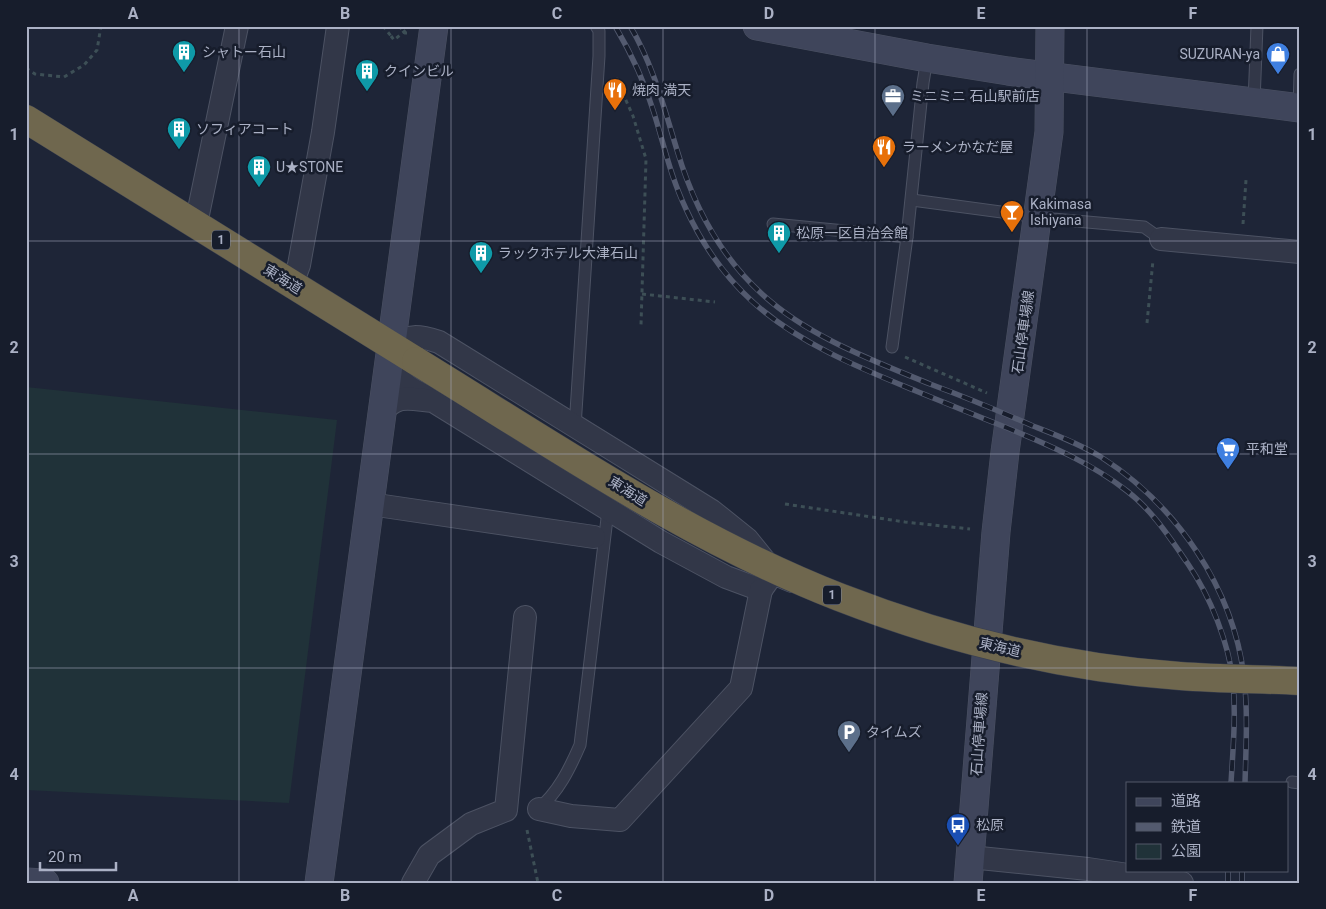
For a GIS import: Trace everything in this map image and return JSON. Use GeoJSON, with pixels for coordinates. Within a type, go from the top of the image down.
{"type":"FeatureCollection","features":[{"type":"Feature","properties":{"kind":"highway","name":"東海道"},"geometry":{"type":"LineString","coordinates":[[26,119],[652,506],[705,535],[807,584],[895,618],[1005,649],[1111,668],[1178,676],[1300,680]]}},
{"type":"Feature","properties":{"kind":"street"},"geometry":{"type":"LineString","coordinates":[[196,224],[237,26]]}},
{"type":"Feature","properties":{"kind":"street"},"geometry":{"type":"LineString","coordinates":[[292,284],[299,265],[323,132],[338,26]]}},
{"type":"Feature","properties":{"kind":"street"},"geometry":{"type":"LineString","coordinates":[[319,883],[434,26]]}},
{"type":"Feature","properties":{"kind":"street"},"geometry":{"type":"LineString","coordinates":[[757,26],[927,58],[1049,76],[1299,108]]}},
{"type":"Feature","properties":{"kind":"street","name":"石山停車場線"},"geometry":{"type":"LineString","coordinates":[[969,870],[986,642],[1005,452],[1050,132],[1050,26]]}},
{"type":"Feature","properties":{"kind":"street"},"geometry":{"type":"LineString","coordinates":[[1158,237],[1300,252]]}},
{"type":"Feature","properties":{"kind":"street"},"geometry":{"type":"LineString","coordinates":[[391,345],[407,337],[424,337],[439,342],[712,511],[747,539],[767,581],[741,688],[620,820],[571,816],[535,810]]}},
{"type":"Feature","properties":{"kind":"street"},"geometry":{"type":"LineString","coordinates":[[391,345],[394,369],[401,383],[608,510],[726,577],[767,581],[834,599],[893,620],[1075,662],[1140,672],[1211,678],[1300,680]]}},
{"type":"Feature","properties":{"kind":"street"},"geometry":{"type":"LineString","coordinates":[[381,413],[389,404],[399,398],[433,401]]}},
{"type":"Feature","properties":{"kind":"street"},"geometry":{"type":"LineString","coordinates":[[370,504],[594,537]]}},
{"type":"Feature","properties":{"kind":"street"},"geometry":{"type":"LineString","coordinates":[[413,883],[429,855],[471,824],[506,810],[525,617]]}},
{"type":"Feature","properties":{"kind":"street"},"geometry":{"type":"LineString","coordinates":[[969,870],[1088,869],[1182,883]]}},
{"type":"Feature","properties":{"kind":"street"},"geometry":{"type":"LineString","coordinates":[[26,882],[45,883]]}},
{"type":"Feature","properties":{"kind":"lane"},"geometry":{"type":"LineString","coordinates":[[575,427],[599,48],[599,30],[596,26]]}},
{"type":"Feature","properties":{"kind":"lane"},"geometry":{"type":"LineString","coordinates":[[1254,103],[1257,26]]}},
{"type":"Feature","properties":{"kind":"lane"},"geometry":{"type":"LineString","coordinates":[[892,347],[912,200],[927,58]]}},
{"type":"Feature","properties":{"kind":"lane"},"geometry":{"type":"LineString","coordinates":[[1299,108],[1300,74]]}},
{"type":"Feature","properties":{"kind":"lane"},"geometry":{"type":"LineString","coordinates":[[912,200],[1039,217],[1144,227],[1158,237]]}},
{"type":"Feature","properties":{"kind":"lane"},"geometry":{"type":"LineString","coordinates":[[773,224],[907,237]]}},
{"type":"Feature","properties":{"kind":"lane"},"geometry":{"type":"LineString","coordinates":[[535,810],[568,771],[580,745],[608,510]]}},
{"type":"Feature","properties":{"kind":"path"},"geometry":{"type":"LineString","coordinates":[[26,68],[35,74],[64,77],[84,65],[98,50],[102,26]]}},
{"type":"Feature","properties":{"kind":"path"},"geometry":{"type":"LineString","coordinates":[[383,26],[394,40],[411,26]]}},
{"type":"Feature","properties":{"kind":"path"},"geometry":{"type":"LineString","coordinates":[[599,48],[607,56],[633,116],[646,159],[641,325]]}},
{"type":"Feature","properties":{"kind":"path"},"geometry":{"type":"LineString","coordinates":[[1241,247],[1246,180]]}},
{"type":"Feature","properties":{"kind":"path"},"geometry":{"type":"LineString","coordinates":[[1147,323],[1158,237]]}},
{"type":"Feature","properties":{"kind":"path"},"geometry":{"type":"LineString","coordinates":[[642,294],[715,302]]}},
{"type":"Feature","properties":{"kind":"path"},"geometry":{"type":"LineString","coordinates":[[892,347],[894,352],[989,394]]}},
{"type":"Feature","properties":{"kind":"path"},"geometry":{"type":"LineString","coordinates":[[785,504],[905,522],[971,529]]}},
{"type":"Feature","properties":{"kind":"path"},"geometry":{"type":"LineString","coordinates":[[535,810],[525,819],[538,883]]}},
{"type":"Feature","properties":{"kind":"green space"},"geometry":{"type":"Polygon","coordinates":[[[26,387],[337,420],[289,803],[26,790],[26,387]]]}},
{"type":"Feature","properties":{"kind":"railway"},"geometry":{"type":"LineString","coordinates":[[615,26],[632,57],[646,91],[676,185],[692,222],[724,271],[743,293],[772,318],[831,354],[1041,442],[1085,464],[1127,491],[1145,507],[1160,525],[1204,590],[1223,636],[1233,682],[1234,732],[1231,782]]}},
{"type":"Feature","properties":{"kind":"railway"},"geometry":{"type":"LineString","coordinates":[[630,26],[652,71],[684,170],[700,209],[733,263],[762,294],[800,323],[842,346],[886,366],[1059,436],[1093,452],[1128,477],[1153,499],[1176,524],[1214,580],[1228,611],[1238,644],[1244,677],[1246,703],[1245,782]]}},
{"type":"Feature","properties":{"kind":"railway"},"geometry":{"type":"LineString","coordinates":[[1228,872],[1228,883]]}},
{"type":"Feature","properties":{"kind":"railway"},"geometry":{"type":"LineString","coordinates":[[1242,872],[1242,883]]}},
{"type":"Feature","properties":{"kind":"place","name":"シャトー石山"},"geometry":{"type":"Point","coordinates":[184,73]}},
{"type":"Feature","properties":{"kind":"place","name":"SUZURAN-ya"},"geometry":{"type":"Point","coordinates":[1278,75]}},
{"type":"Feature","properties":{"kind":"place","name":"クインビル"},"geometry":{"type":"Point","coordinates":[367,92]}},
{"type":"Feature","properties":{"kind":"place","name":"焼肉 満天"},"geometry":{"type":"Point","coordinates":[615,111]}},
{"type":"Feature","properties":{"kind":"place","name":"ミニミニ 石山駅前店"},"geometry":{"type":"Point","coordinates":[893,117]}},
{"type":"Feature","properties":{"kind":"place","name":"ソフィアコート"},"geometry":{"type":"Point","coordinates":[179,150]}},
{"type":"Feature","properties":{"kind":"place","name":"ラーメンかなだ屋"},"geometry":{"type":"Point","coordinates":[884,168]}},
{"type":"Feature","properties":{"kind":"place","name":"U★STONE"},"geometry":{"type":"Point","coordinates":[259,188]}},
{"type":"Feature","properties":{"kind":"place","name":"Kakimasa Ishiyana"},"geometry":{"type":"Point","coordinates":[1012,233]}},
{"type":"Feature","properties":{"kind":"place","name":"松原一区自治会館"},"geometry":{"type":"Point","coordinates":[779,254]}},
{"type":"Feature","properties":{"kind":"place","name":"ラックホテル大津石山"},"geometry":{"type":"Point","coordinates":[481,274]}},
{"type":"Feature","properties":{"kind":"place","name":"平和堂"},"geometry":{"type":"Point","coordinates":[1228,470]}},
{"type":"Feature","properties":{"kind":"place","name":"タイムズ"},"geometry":{"type":"Point","coordinates":[849,753]}},
{"type":"Feature","properties":{"kind":"place","name":"松原"},"geometry":{"type":"Point","coordinates":[958,846]}}]}
